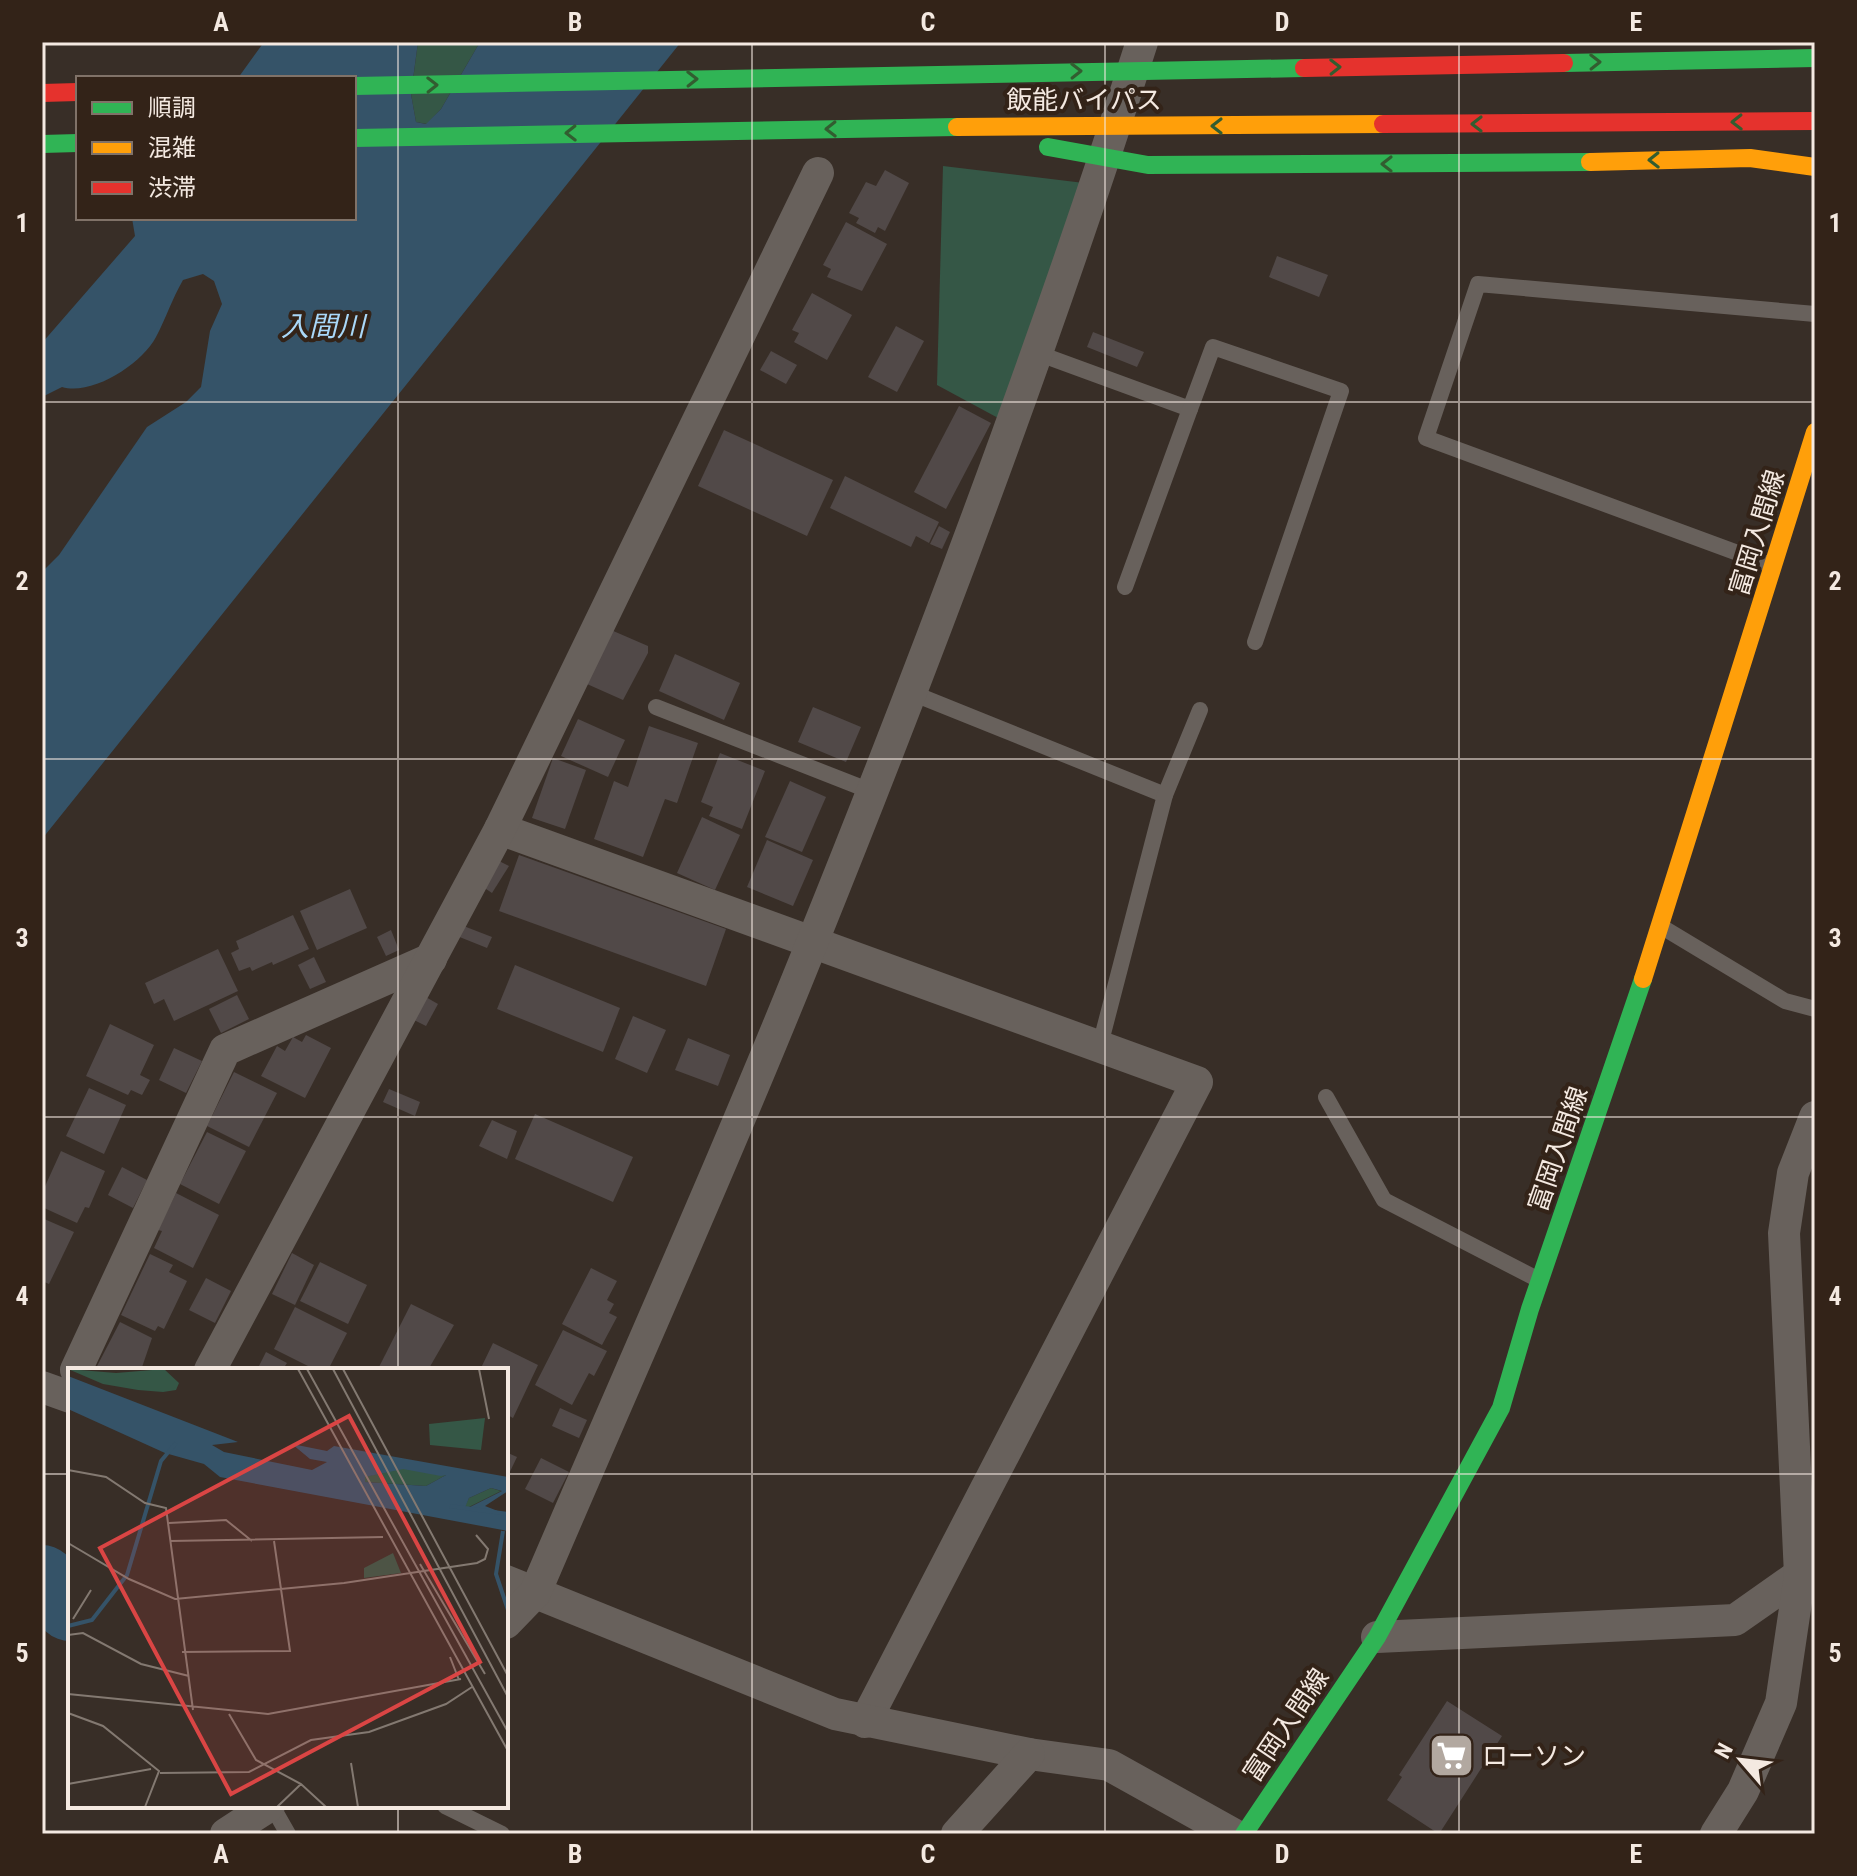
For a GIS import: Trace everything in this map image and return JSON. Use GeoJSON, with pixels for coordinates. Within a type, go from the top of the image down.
{"type":"FeatureCollection","features":[{"type":"Feature","properties":{"kind":"main road"},"geometry":{"type":"LineString","coordinates":[[965,73],[1055,52]]}},
{"type":"Feature","properties":{"kind":"main road","name":"飯能バイパス"},"geometry":{"type":"LineString","coordinates":[[356,86],[1815,58]]}},
{"type":"Feature","properties":{"kind":"main road"},"geometry":{"type":"LineString","coordinates":[[42,93],[76,92]]}},
{"type":"Feature","properties":{"kind":"main road","name":"飯能バイパス"},"geometry":{"type":"LineString","coordinates":[[356,138],[939,127],[1815,121]]}},
{"type":"Feature","properties":{"kind":"main road"},"geometry":{"type":"LineString","coordinates":[[939,127],[1148,165],[1549,163],[1750,158],[1815,167]]}},
{"type":"Feature","properties":{"kind":"main road"},"geometry":{"type":"LineString","coordinates":[[42,144],[76,143]]}},
{"type":"Feature","properties":{"kind":"main road","name":"富岡入間線"},"geometry":{"type":"LineString","coordinates":[[1244,1834],[1377,1637],[1501,1408],[1661,926],[1815,432]]}},
{"type":"Feature","properties":{"kind":"street"},"geometry":{"type":"LineString","coordinates":[[508,1618],[813,943],[912,693],[1037,353],[1142,42]]}},
{"type":"Feature","properties":{"kind":"street"},"geometry":{"type":"LineString","coordinates":[[211,1368],[500,829],[818,173]]}},
{"type":"Feature","properties":{"kind":"street"},"geometry":{"type":"LineString","coordinates":[[500,829],[1099,1049],[1197,1082],[865,1722]]}},
{"type":"Feature","properties":{"kind":"street"},"geometry":{"type":"LineString","coordinates":[[73,1368],[225,1050],[431,959]]}},
{"type":"Feature","properties":{"kind":"street"},"geometry":{"type":"LineString","coordinates":[[1716,1834],[1743,1791],[1781,1703],[1808,1570],[1784,1233],[1793,1173],[1815,1117]]}},
{"type":"Feature","properties":{"kind":"street"},"geometry":{"type":"LineString","coordinates":[[1377,1637],[1735,1620],[1808,1570]]}},
{"type":"Feature","properties":{"kind":"street"},"geometry":{"type":"LineString","coordinates":[[520,1587],[835,1714],[1029,1754],[1109,1765],[1233,1834]]}},
{"type":"Feature","properties":{"kind":"street"},"geometry":{"type":"LineString","coordinates":[[957,1834],[1029,1754]]}},
{"type":"Feature","properties":{"kind":"street"},"geometry":{"type":"LineString","coordinates":[[227,1833],[268,1808]]}},
{"type":"Feature","properties":{"kind":"lane"},"geometry":{"type":"LineString","coordinates":[[1774,566],[1426,438],[1478,284],[1815,314]]}},
{"type":"Feature","properties":{"kind":"lane"},"geometry":{"type":"LineString","coordinates":[[1125,587],[1213,347],[1341,391],[1255,642]]}},
{"type":"Feature","properties":{"kind":"lane"},"geometry":{"type":"LineString","coordinates":[[1037,353],[1190,409]]}},
{"type":"Feature","properties":{"kind":"lane"},"geometry":{"type":"LineString","coordinates":[[912,693],[1165,795]]}},
{"type":"Feature","properties":{"kind":"lane"},"geometry":{"type":"LineString","coordinates":[[656,707],[873,792]]}},
{"type":"Feature","properties":{"kind":"lane"},"geometry":{"type":"LineString","coordinates":[[1099,1049],[1165,795],[1200,710]]}},
{"type":"Feature","properties":{"kind":"lane"},"geometry":{"type":"LineString","coordinates":[[1661,926],[1785,1001],[1815,1009]]}},
{"type":"Feature","properties":{"kind":"lane"},"geometry":{"type":"LineString","coordinates":[[1326,1097],[1384,1200],[1541,1281]]}},
{"type":"Feature","properties":{"kind":"lane"},"geometry":{"type":"LineString","coordinates":[[272,1808],[288,1834]]}},
{"type":"Feature","properties":{"kind":"lane"},"geometry":{"type":"LineString","coordinates":[[449,1808],[502,1834]]}},
{"type":"Feature","properties":{"kind":"green space"},"geometry":{"type":"Polygon","coordinates":[[[418,42],[480,42],[441,109],[427,124],[416,122],[411,94],[418,42]]]}},
{"type":"Feature","properties":{"kind":"green space"},"geometry":{"type":"Polygon","coordinates":[[[943,166],[1084,183],[1000,419],[937,385],[943,166]]]}},
{"type":"Feature","properties":{"kind":"water","name":"入間川"},"geometry":{"type":"Polygon","coordinates":[[[264,42],[418,42],[411,94],[416,122],[426,124],[441,109],[480,42],[681,42],[42,839],[42,572],[59,555],[147,427],[186,402],[201,387],[210,331],[222,304],[214,281],[203,274],[183,280],[156,337],[128,367],[87,387],[62,387],[42,397],[42,343],[135,236],[132,220],[356,220],[356,76],[239,76],[264,42]]]}},
{"type":"Feature","properties":{"kind":"building"},"geometry":{"type":"Polygon","coordinates":[[[885,170],[909,183],[885,231],[878,227],[875,233],[856,223],[859,218],[849,213],[866,182],[876,186],[885,170]]]}},
{"type":"Feature","properties":{"kind":"building"},"geometry":{"type":"Polygon","coordinates":[[[846,222],[887,244],[862,291],[827,277],[831,269],[823,265],[846,222]]]}},
{"type":"Feature","properties":{"kind":"building"},"geometry":{"type":"Polygon","coordinates":[[[1277,256],[1328,275],[1319,297],[1269,277],[1277,256]]]}},
{"type":"Feature","properties":{"kind":"building"},"geometry":{"type":"Polygon","coordinates":[[[812,293],[852,315],[827,360],[794,342],[799,333],[792,330],[812,293]]]}},
{"type":"Feature","properties":{"kind":"building"},"geometry":{"type":"Polygon","coordinates":[[[896,326],[924,341],[897,392],[868,377],[896,326]]]}},
{"type":"Feature","properties":{"kind":"building"},"geometry":{"type":"Polygon","coordinates":[[[1093,332],[1144,352],[1137,367],[1087,347],[1093,332]]]}},
{"type":"Feature","properties":{"kind":"building"},"geometry":{"type":"Polygon","coordinates":[[[771,351],[797,365],[786,384],[760,370],[771,351]]]}},
{"type":"Feature","properties":{"kind":"building"},"geometry":{"type":"Polygon","coordinates":[[[959,406],[991,423],[946,509],[914,492],[959,406]]]}},
{"type":"Feature","properties":{"kind":"building"},"geometry":{"type":"Polygon","coordinates":[[[724,430],[833,480],[807,536],[698,486],[724,430]]]}},
{"type":"Feature","properties":{"kind":"building"},"geometry":{"type":"Polygon","coordinates":[[[845,476],[939,522],[929,543],[916,536],[911,547],[830,508],[845,476]]]}},
{"type":"Feature","properties":{"kind":"building"},"geometry":{"type":"Polygon","coordinates":[[[939,526],[950,532],[942,549],[930,544],[939,526]]]}},
{"type":"Feature","properties":{"kind":"building"},"geometry":{"type":"Polygon","coordinates":[[[611,630],[648,646],[648,653],[623,700],[587,684],[611,630]]]}},
{"type":"Feature","properties":{"kind":"building"},"geometry":{"type":"Polygon","coordinates":[[[675,654],[740,683],[724,720],[659,691],[675,654]]]}},
{"type":"Feature","properties":{"kind":"building"},"geometry":{"type":"Polygon","coordinates":[[[813,707],[861,727],[846,762],[798,742],[813,707]]]}},
{"type":"Feature","properties":{"kind":"building"},"geometry":{"type":"Polygon","coordinates":[[[578,719],[625,740],[608,777],[561,756],[578,719]]]}},
{"type":"Feature","properties":{"kind":"building"},"geometry":{"type":"Polygon","coordinates":[[[649,726],[698,743],[677,803],[665,799],[643,857],[594,839],[614,781],[628,787],[649,726]]]}},
{"type":"Feature","properties":{"kind":"building"},"geometry":{"type":"Polygon","coordinates":[[[720,753],[765,771],[742,829],[709,816],[713,807],[701,802],[720,753]]]}},
{"type":"Feature","properties":{"kind":"building"},"geometry":{"type":"Polygon","coordinates":[[[553,758],[586,770],[565,829],[532,818],[553,758]]]}},
{"type":"Feature","properties":{"kind":"building"},"geometry":{"type":"Polygon","coordinates":[[[790,781],[826,797],[802,852],[765,837],[790,781]]]}},
{"type":"Feature","properties":{"kind":"building"},"geometry":{"type":"Polygon","coordinates":[[[702,817],[740,835],[715,890],[677,873],[702,817]]]}},
{"type":"Feature","properties":{"kind":"building"},"geometry":{"type":"Polygon","coordinates":[[[767,840],[813,860],[793,906],[747,887],[767,840]]]}},
{"type":"Feature","properties":{"kind":"building"},"geometry":{"type":"Polygon","coordinates":[[[519,855],[726,929],[706,986],[499,911],[519,855]]]}},
{"type":"Feature","properties":{"kind":"building"},"geometry":{"type":"Polygon","coordinates":[[[499,861],[509,866],[492,893],[483,887],[499,861]]]}},
{"type":"Feature","properties":{"kind":"building"},"geometry":{"type":"Polygon","coordinates":[[[350,889],[367,928],[317,950],[300,911],[350,889]]]}},
{"type":"Feature","properties":{"kind":"building"},"geometry":{"type":"Polygon","coordinates":[[[293,915],[309,949],[273,965],[272,962],[252,971],[250,967],[239,971],[231,953],[239,949],[236,941],[293,915]]]}},
{"type":"Feature","properties":{"kind":"building"},"geometry":{"type":"Polygon","coordinates":[[[461,925],[492,937],[487,948],[457,936],[461,925]]]}},
{"type":"Feature","properties":{"kind":"building"},"geometry":{"type":"Polygon","coordinates":[[[391,930],[399,950],[386,956],[377,937],[391,930]]]}},
{"type":"Feature","properties":{"kind":"building"},"geometry":{"type":"Polygon","coordinates":[[[218,949],[238,991],[174,1021],[164,999],[154,1004],[145,983],[218,949]]]}},
{"type":"Feature","properties":{"kind":"building"},"geometry":{"type":"Polygon","coordinates":[[[314,957],[326,982],[310,989],[298,965],[314,957]]]}},
{"type":"Feature","properties":{"kind":"building"},"geometry":{"type":"Polygon","coordinates":[[[515,965],[620,1008],[603,1052],[497,1009],[515,965]]]}},
{"type":"Feature","properties":{"kind":"building"},"geometry":{"type":"Polygon","coordinates":[[[237,995],[249,1019],[221,1033],[209,1009],[237,995]]]}},
{"type":"Feature","properties":{"kind":"building"},"geometry":{"type":"Polygon","coordinates":[[[424,996],[438,1004],[426,1026],[412,1019],[424,996]]]}},
{"type":"Feature","properties":{"kind":"building"},"geometry":{"type":"Polygon","coordinates":[[[633,1016],[666,1030],[647,1073],[615,1059],[633,1016]]]}},
{"type":"Feature","properties":{"kind":"building"},"geometry":{"type":"Polygon","coordinates":[[[110,1024],[154,1045],[140,1075],[150,1080],[142,1095],[131,1090],[128,1095],[86,1076],[110,1024]]]}},
{"type":"Feature","properties":{"kind":"building"},"geometry":{"type":"Polygon","coordinates":[[[306,1035],[331,1048],[305,1098],[261,1076],[277,1046],[285,1051],[293,1037],[302,1042],[306,1035]]]}},
{"type":"Feature","properties":{"kind":"building"},"geometry":{"type":"Polygon","coordinates":[[[688,1038],[730,1055],[718,1086],[675,1070],[688,1038]]]}},
{"type":"Feature","properties":{"kind":"building"},"geometry":{"type":"Polygon","coordinates":[[[174,1048],[202,1061],[186,1093],[159,1080],[174,1048]]]}},
{"type":"Feature","properties":{"kind":"building"},"geometry":{"type":"Polygon","coordinates":[[[234,1072],[277,1093],[249,1147],[207,1126],[234,1072]]]}},
{"type":"Feature","properties":{"kind":"building"},"geometry":{"type":"Polygon","coordinates":[[[89,1088],[126,1105],[104,1154],[66,1136],[89,1088]]]}},
{"type":"Feature","properties":{"kind":"building"},"geometry":{"type":"Polygon","coordinates":[[[389,1089],[420,1102],[415,1116],[383,1102],[389,1089]]]}},
{"type":"Feature","properties":{"kind":"building"},"geometry":{"type":"Polygon","coordinates":[[[535,1114],[633,1157],[613,1202],[515,1159],[535,1114]]]}},
{"type":"Feature","properties":{"kind":"building"},"geometry":{"type":"Polygon","coordinates":[[[492,1120],[517,1131],[507,1159],[479,1146],[492,1120]]]}},
{"type":"Feature","properties":{"kind":"building"},"geometry":{"type":"Polygon","coordinates":[[[207,1132],[246,1151],[219,1204],[180,1184],[207,1132]]]}},
{"type":"Feature","properties":{"kind":"building"},"geometry":{"type":"Polygon","coordinates":[[[61,1151],[105,1171],[89,1208],[85,1207],[77,1223],[42,1207],[42,1193],[61,1151]]]}},
{"type":"Feature","properties":{"kind":"building"},"geometry":{"type":"Polygon","coordinates":[[[122,1167],[147,1180],[133,1208],[108,1195],[122,1167]]]}},
{"type":"Feature","properties":{"kind":"building"},"geometry":{"type":"Polygon","coordinates":[[[176,1193],[219,1215],[193,1268],[154,1248],[162,1231],[158,1230],[176,1193]]]}},
{"type":"Feature","properties":{"kind":"building"},"geometry":{"type":"Polygon","coordinates":[[[42,1218],[74,1232],[49,1284],[42,1281],[42,1218]]]}},
{"type":"Feature","properties":{"kind":"building"},"geometry":{"type":"Polygon","coordinates":[[[292,1253],[314,1265],[295,1305],[272,1294],[292,1253]]]}},
{"type":"Feature","properties":{"kind":"building"},"geometry":{"type":"Polygon","coordinates":[[[150,1254],[173,1265],[169,1272],[187,1281],[164,1329],[158,1326],[155,1331],[121,1315],[150,1254]]]}},
{"type":"Feature","properties":{"kind":"building"},"geometry":{"type":"Polygon","coordinates":[[[320,1262],[367,1285],[348,1324],[300,1301],[320,1262]]]}},
{"type":"Feature","properties":{"kind":"building"},"geometry":{"type":"Polygon","coordinates":[[[591,1268],[617,1281],[607,1300],[614,1304],[609,1313],[617,1317],[602,1345],[562,1324],[591,1268]]]}},
{"type":"Feature","properties":{"kind":"building"},"geometry":{"type":"Polygon","coordinates":[[[206,1278],[231,1291],[215,1323],[189,1310],[206,1278]]]}},
{"type":"Feature","properties":{"kind":"building"},"geometry":{"type":"Polygon","coordinates":[[[411,1304],[454,1325],[429,1368],[379,1367],[411,1304]]]}},
{"type":"Feature","properties":{"kind":"building"},"geometry":{"type":"Polygon","coordinates":[[[295,1307],[347,1333],[329,1368],[312,1368],[274,1349],[295,1307]]]}},
{"type":"Feature","properties":{"kind":"building"},"geometry":{"type":"Polygon","coordinates":[[[120,1322],[152,1338],[142,1368],[96,1368],[120,1322]]]}},
{"type":"Feature","properties":{"kind":"building"},"geometry":{"type":"Polygon","coordinates":[[[563,1330],[607,1351],[594,1376],[589,1373],[572,1405],[535,1385],[563,1330]]]}},
{"type":"Feature","properties":{"kind":"building"},"geometry":{"type":"Polygon","coordinates":[[[493,1343],[538,1365],[513,1418],[508,1415],[508,1368],[481,1368],[493,1343]]]}},
{"type":"Feature","properties":{"kind":"building"},"geometry":{"type":"Polygon","coordinates":[[[266,1352],[287,1363],[285,1366],[289,1368],[258,1368],[266,1352]]]}},
{"type":"Feature","properties":{"kind":"building"},"geometry":{"type":"Polygon","coordinates":[[[560,1408],[587,1420],[579,1438],[552,1426],[560,1408]]]}},
{"type":"Feature","properties":{"kind":"building"},"geometry":{"type":"Polygon","coordinates":[[[508,1453],[517,1457],[508,1476],[508,1453]]]}},
{"type":"Feature","properties":{"kind":"building"},"geometry":{"type":"Polygon","coordinates":[[[541,1458],[569,1472],[553,1503],[525,1489],[541,1458]]]}},
{"type":"Feature","properties":{"kind":"building","name":"ローソン"},"geometry":{"type":"Polygon","coordinates":[[[1447,1701],[1502,1736],[1439,1834],[1387,1800],[1402,1777],[1399,1775],[1447,1701]]]}},
{"type":"Feature","properties":{"kind":"waterway"},"geometry":{"type":"LineString","coordinates":[[42,1580],[68,1604]]}},
{"type":"Feature","properties":{"kind":"traffic: fast"},"geometry":{"type":"LineString","coordinates":[[1564,63],[1815,58]]}},
{"type":"Feature","properties":{"kind":"traffic: fast"},"geometry":{"type":"LineString","coordinates":[[356,86],[1304,68]]}},
{"type":"Feature","properties":{"kind":"traffic: fast"},"geometry":{"type":"LineString","coordinates":[[356,138],[957,127]]}},
{"type":"Feature","properties":{"kind":"traffic: fast"},"geometry":{"type":"LineString","coordinates":[[42,144],[76,143]]}},
{"type":"Feature","properties":{"kind":"traffic: fast"},"geometry":{"type":"LineString","coordinates":[[1048,147],[1148,165],[1590,162]]}},
{"type":"Feature","properties":{"kind":"traffic: fast"},"geometry":{"type":"LineString","coordinates":[[1244,1834],[1377,1637],[1501,1408],[1530,1309],[1643,979]]}},
{"type":"Feature","properties":{"kind":"traffic: slow"},"geometry":{"type":"LineString","coordinates":[[957,127],[1383,124]]}},
{"type":"Feature","properties":{"kind":"traffic: slow"},"geometry":{"type":"LineString","coordinates":[[1590,162],[1750,158],[1815,167]]}},
{"type":"Feature","properties":{"kind":"traffic: slow"},"geometry":{"type":"LineString","coordinates":[[1643,979],[1815,432]]}},
{"type":"Feature","properties":{"kind":"traffic: jam"},"geometry":{"type":"LineString","coordinates":[[1304,68],[1564,63]]}},
{"type":"Feature","properties":{"kind":"traffic: jam"},"geometry":{"type":"LineString","coordinates":[[42,93],[76,92]]}},
{"type":"Feature","properties":{"kind":"traffic: jam"},"geometry":{"type":"LineString","coordinates":[[1383,124],[1815,121]]}},
{"type":"Feature","properties":{"kind":"place","name":"ローソン"},"geometry":{"type":"Point","coordinates":[1451,1756]}}]}
